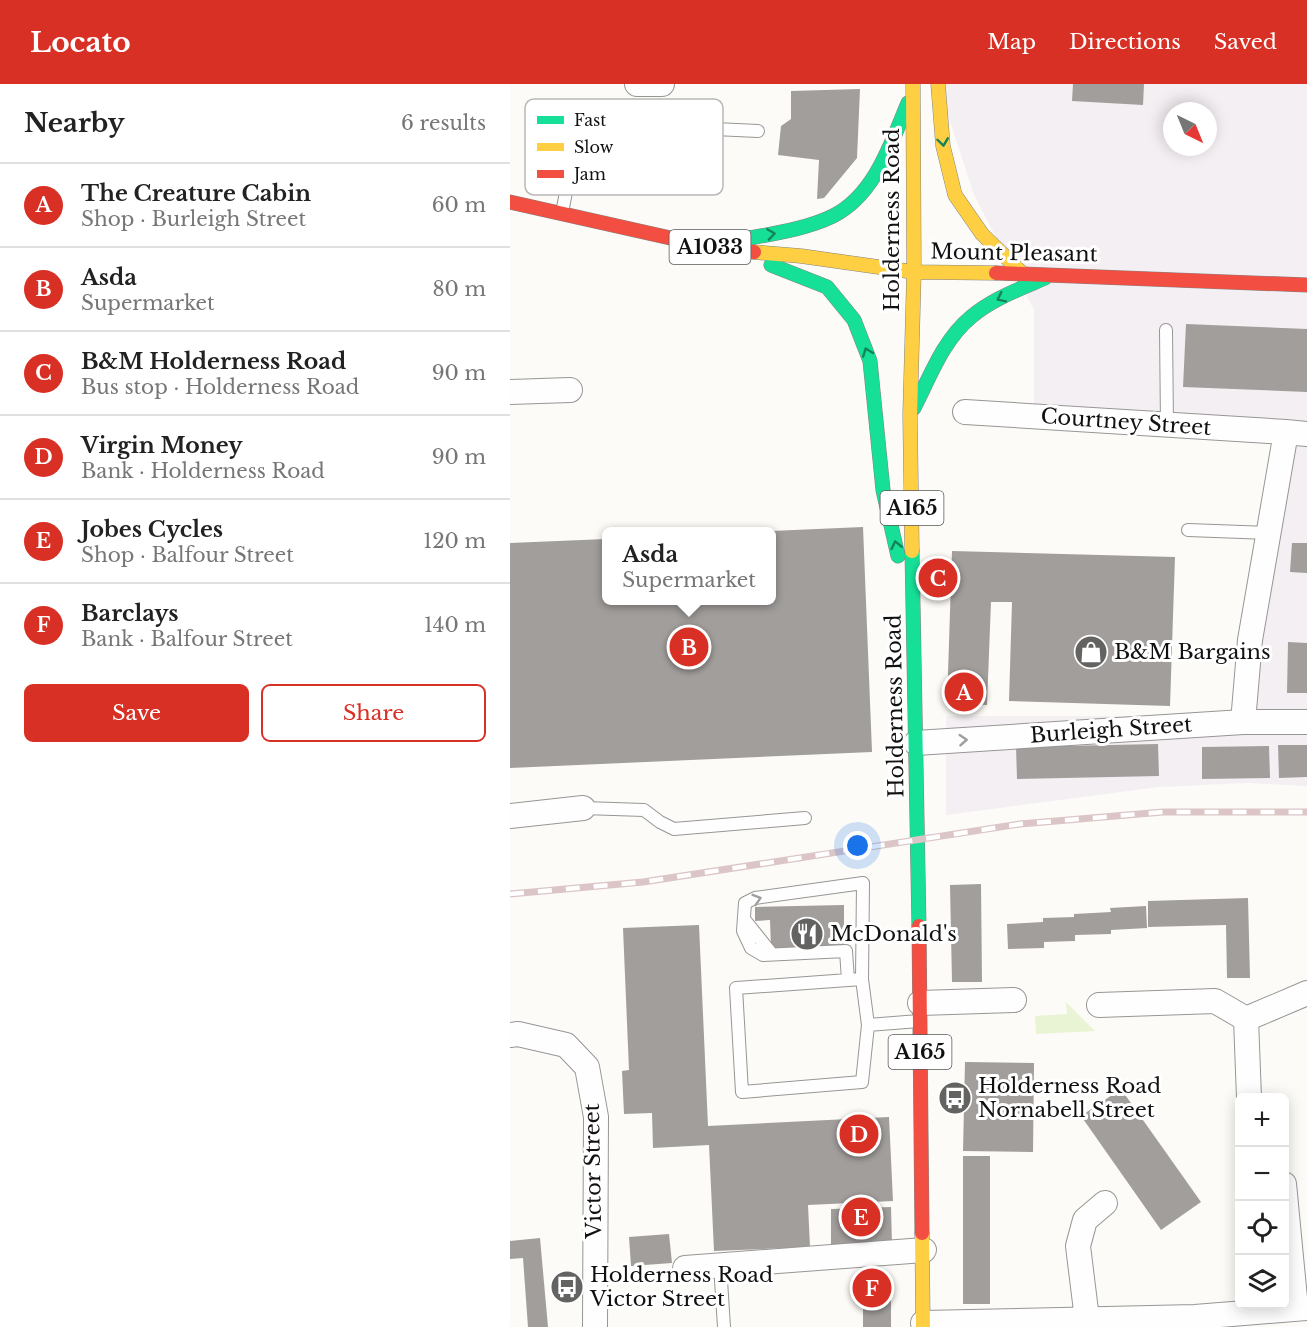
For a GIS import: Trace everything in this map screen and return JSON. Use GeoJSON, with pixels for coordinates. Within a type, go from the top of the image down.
{"type":"FeatureCollection","features":[{"type":"Feature","properties":{"kind":"highway"},"geometry":{"type":"LineString","coordinates":[[938,84],[943,146],[955,195],[982,234],[1023,274]]}},
{"type":"Feature","properties":{"kind":"highway"},"geometry":{"type":"LineString","coordinates":[[715,248],[734,241],[800,227],[836,215],[861,195],[880,165],[913,89]]}},
{"type":"Feature","properties":{"kind":"highway","name":"Holderness Road"},"geometry":{"type":"LineString","coordinates":[[913,89],[914,272],[910,415],[918,777],[923,1325]]}},
{"type":"Feature","properties":{"kind":"highway","name":"Mount Pleasant"},"geometry":{"type":"LineString","coordinates":[[510,202],[715,248],[801,256],[914,272],[1054,274],[1307,285]]}},
{"type":"Feature","properties":{"kind":"highway"},"geometry":{"type":"LineString","coordinates":[[740,251],[826,287],[854,320],[870,361],[884,490],[914,622]]}},
{"type":"Feature","properties":{"kind":"highway"},"geometry":{"type":"LineString","coordinates":[[910,415],[949,342],[969,318],[996,300],[1054,274]]}},
{"type":"Feature","properties":{"kind":"street"},"geometry":{"type":"LineString","coordinates":[[637,84],[662,84]]}},
{"type":"Feature","properties":{"kind":"street"},"geometry":{"type":"LineString","coordinates":[[510,392],[570,390]]}},
{"type":"Feature","properties":{"kind":"street","name":"Courtney Street"},"geometry":{"type":"LineString","coordinates":[[965,412],[1297,433],[1269,533],[1250,640],[1243,722]]}},
{"type":"Feature","properties":{"kind":"street","name":"Burleigh Street"},"geometry":{"type":"LineString","coordinates":[[916,743],[1243,722],[1307,722]]}},
{"type":"Feature","properties":{"kind":"street"},"geometry":{"type":"LineString","coordinates":[[510,816],[583,808]]}},
{"type":"Feature","properties":{"kind":"street"},"geometry":{"type":"LineString","coordinates":[[1246,1019],[1307,993]]}},
{"type":"Feature","properties":{"kind":"street"},"geometry":{"type":"LineString","coordinates":[[920,1012],[1014,1000]]}},
{"type":"Feature","properties":{"kind":"street"},"geometry":{"type":"LineString","coordinates":[[1099,1005],[1215,1001],[1246,1019]]}},
{"type":"Feature","properties":{"kind":"street"},"geometry":{"type":"LineString","coordinates":[[1246,1019],[1249,1093]]}},
{"type":"Feature","properties":{"kind":"street","name":"Victor Street"},"geometry":{"type":"LineString","coordinates":[[510,1035],[518,1034],[566,1045],[587,1067],[596,1117],[595,1327]]}},
{"type":"Feature","properties":{"kind":"street"},"geometry":{"type":"LineString","coordinates":[[923,1325],[1087,1319],[1195,1322],[1302,1309],[1286,1201]]}},
{"type":"Feature","properties":{"kind":"street"},"geometry":{"type":"LineString","coordinates":[[1087,1319],[1078,1246],[1085,1220],[1105,1203]]}},
{"type":"Feature","properties":{"kind":"street"},"geometry":{"type":"LineString","coordinates":[[685,1268],[924,1250]]}},
{"type":"Feature","properties":{"kind":"lane"},"geometry":{"type":"LineString","coordinates":[[723,129],[758,131]]}},
{"type":"Feature","properties":{"kind":"lane"},"geometry":{"type":"LineString","coordinates":[[561,214],[565,195]]}},
{"type":"Feature","properties":{"kind":"lane"},"geometry":{"type":"LineString","coordinates":[[1166,330],[1167,425]]}},
{"type":"Feature","properties":{"kind":"lane"},"geometry":{"type":"LineString","coordinates":[[1188,530],[1269,533]]}},
{"type":"Feature","properties":{"kind":"lane"},"geometry":{"type":"LineString","coordinates":[[583,808],[644,810],[674,829],[805,818]]}},
{"type":"Feature","properties":{"kind":"lane"},"geometry":{"type":"LineString","coordinates":[[848,980],[846,951],[772,954],[744,919],[745,903],[755,898],[863,883],[862,979],[868,1025],[862,1082],[742,1092],[736,988],[848,980],[862,979]]}},
{"type":"Feature","properties":{"kind":"lane"},"geometry":{"type":"LineString","coordinates":[[868,1025],[920,1012]]}},
{"type":"Feature","properties":{"kind":"lane"},"geometry":{"type":"LineString","coordinates":[[720,1265],[724,1327]]}},
{"type":"Feature","properties":{"kind":"shaded area"},"geometry":{"type":"Polygon","coordinates":[[[938,84],[1307,84],[1307,786],[1247,783],[1159,787],[946,815],[946,716],[1238,716],[1280,439],[1034,405],[1034,310],[974,195],[938,84]]]}},
{"type":"Feature","properties":{"kind":"green space"},"geometry":{"type":"Polygon","coordinates":[[[1066,1002],[1095,1031],[1036,1034],[1035,1016],[1067,1014],[1066,1002]]]}},
{"type":"Feature","properties":{"kind":"building"},"geometry":{"type":"Polygon","coordinates":[[[1073,84],[1144,84],[1143,105],[1072,101],[1073,84]]]}},
{"type":"Feature","properties":{"kind":"building"},"geometry":{"type":"Polygon","coordinates":[[[860,89],[857,158],[824,198],[817,199],[819,160],[778,155],[781,126],[791,119],[791,91],[860,89]]]}},
{"type":"Feature","properties":{"kind":"building"},"geometry":{"type":"Polygon","coordinates":[[[1186,324],[1307,329],[1307,392],[1183,387],[1186,324]]]}},
{"type":"Feature","properties":{"kind":"building"},"geometry":{"type":"Polygon","coordinates":[[[863,527],[872,752],[510,768],[510,543],[602,539],[602,605],[776,605],[776,531],[863,527]]]}},
{"type":"Feature","properties":{"kind":"building"},"geometry":{"type":"Polygon","coordinates":[[[1292,543],[1307,543],[1307,573],[1290,572],[1292,543]]]}},
{"type":"Feature","properties":{"kind":"building","name":"B&M Bargains"},"geometry":{"type":"Polygon","coordinates":[[[952,551],[1175,557],[1170,706],[1009,701],[1012,602],[991,602],[987,705],[947,704],[952,551]]]}},
{"type":"Feature","properties":{"kind":"building"},"geometry":{"type":"Polygon","coordinates":[[[1288,642],[1307,643],[1307,693],[1287,693],[1288,642]]]}},
{"type":"Feature","properties":{"kind":"building"},"geometry":{"type":"Polygon","coordinates":[[[1158,744],[1159,776],[1017,779],[1016,747],[1158,744]]]}},
{"type":"Feature","properties":{"kind":"building"},"geometry":{"type":"Polygon","coordinates":[[[1278,745],[1307,745],[1307,777],[1279,778],[1278,745]]]}},
{"type":"Feature","properties":{"kind":"building"},"geometry":{"type":"Polygon","coordinates":[[[1269,746],[1270,778],[1202,779],[1202,747],[1269,746]]]}},
{"type":"Feature","properties":{"kind":"building"},"geometry":{"type":"Polygon","coordinates":[[[981,884],[982,982],[952,982],[950,885],[981,884]]]}},
{"type":"Feature","properties":{"kind":"building"},"geometry":{"type":"Polygon","coordinates":[[[1248,898],[1250,978],[1227,978],[1226,925],[1148,927],[1148,901],[1248,898]]]}},
{"type":"Feature","properties":{"kind":"building","name":"McDonald's"},"geometry":{"type":"Polygon","coordinates":[[[844,905],[844,947],[771,948],[770,920],[755,921],[755,907],[844,905]]]}},
{"type":"Feature","properties":{"kind":"building"},"geometry":{"type":"Polygon","coordinates":[[[1146,906],[1147,928],[1111,930],[1111,934],[1075,935],[1075,941],[1044,942],[1044,948],[1008,949],[1007,924],[1043,922],[1043,918],[1074,917],[1074,914],[1111,912],[1110,908],[1146,906]]]}},
{"type":"Feature","properties":{"kind":"building"},"geometry":{"type":"Polygon","coordinates":[[[699,925],[708,1126],[889,1117],[893,1201],[808,1205],[810,1247],[714,1251],[709,1145],[653,1148],[652,1113],[624,1114],[622,1071],[629,1070],[623,928],[699,925]]]}},
{"type":"Feature","properties":{"kind":"building"},"geometry":{"type":"Polygon","coordinates":[[[965,1062],[1034,1063],[1033,1152],[963,1151],[965,1062]]]}},
{"type":"Feature","properties":{"kind":"building"},"geometry":{"type":"Polygon","coordinates":[[[1121,1089],[1201,1202],[1161,1230],[1081,1116],[1121,1089]]]}},
{"type":"Feature","properties":{"kind":"building"},"geometry":{"type":"Polygon","coordinates":[[[963,1156],[990,1156],[990,1304],[963,1304],[963,1156]]]}},
{"type":"Feature","properties":{"kind":"building"},"geometry":{"type":"Polygon","coordinates":[[[891,1207],[892,1244],[831,1246],[831,1209],[891,1207]]]}},
{"type":"Feature","properties":{"kind":"building"},"geometry":{"type":"Polygon","coordinates":[[[669,1234],[672,1263],[631,1266],[629,1237],[669,1234]]]}},
{"type":"Feature","properties":{"kind":"building"},"geometry":{"type":"Polygon","coordinates":[[[540,1238],[548,1327],[528,1327],[523,1258],[510,1259],[510,1241],[540,1238]]]}},
{"type":"Feature","properties":{"kind":"building"},"geometry":{"type":"Polygon","coordinates":[[[891,1280],[891,1327],[863,1327],[863,1296],[854,1296],[854,1281],[891,1280]]]}},
{"type":"Feature","properties":{"kind":"railway"},"geometry":{"type":"LineString","coordinates":[[510,894],[643,882],[1020,824],[1163,812],[1307,812]]}},
{"type":"Feature","properties":{"kind":"traffic: fast"},"geometry":{"type":"LineString","coordinates":[[739,240],[810,225],[848,207],[871,182],[880,167],[908,103]]}},
{"type":"Feature","properties":{"kind":"traffic: fast"},"geometry":{"type":"LineString","coordinates":[[771,265],[827,287],[854,320],[870,361],[883,490],[898,556]]}},
{"type":"Feature","properties":{"kind":"traffic: fast"},"geometry":{"type":"LineString","coordinates":[[914,408],[938,360],[961,326],[988,305],[1045,278]]}},
{"type":"Feature","properties":{"kind":"traffic: fast"},"geometry":{"type":"LineString","coordinates":[[912,551],[919,926]]}},
{"type":"Feature","properties":{"kind":"traffic: slow"},"geometry":{"type":"LineString","coordinates":[[912,551],[910,415],[914,272],[913,84]]}},
{"type":"Feature","properties":{"kind":"traffic: slow"},"geometry":{"type":"LineString","coordinates":[[938,84],[943,146],[955,195],[982,234],[1023,274]]}},
{"type":"Feature","properties":{"kind":"traffic: slow"},"geometry":{"type":"LineString","coordinates":[[754,252],[801,256],[914,272],[996,273]]}},
{"type":"Feature","properties":{"kind":"traffic: slow"},"geometry":{"type":"LineString","coordinates":[[922,1233],[923,1327]]}},
{"type":"Feature","properties":{"kind":"traffic: jam"},"geometry":{"type":"LineString","coordinates":[[510,202],[715,248],[754,252]]}},
{"type":"Feature","properties":{"kind":"traffic: jam"},"geometry":{"type":"LineString","coordinates":[[996,273],[1307,285]]}},
{"type":"Feature","properties":{"kind":"traffic: jam"},"geometry":{"type":"LineString","coordinates":[[919,926],[922,1233]]}},
{"type":"Feature","properties":{"kind":"place","name":"B&M Holderness Road"},"geometry":{"type":"Point","coordinates":[938,578]}},
{"type":"Feature","properties":{"kind":"place","name":"Asda"},"geometry":{"type":"Point","coordinates":[689,647]}},
{"type":"Feature","properties":{"kind":"place","name":"B&M Bargains"},"geometry":{"type":"Point","coordinates":[1091,652]}},
{"type":"Feature","properties":{"kind":"place","name":"The Creature Cabin"},"geometry":{"type":"Point","coordinates":[964,692]}},
{"type":"Feature","properties":{"kind":"place","name":"McDonald's"},"geometry":{"type":"Point","coordinates":[807,934]}},
{"type":"Feature","properties":{"kind":"place","name":"Holderness Road Nornabell Street"},"geometry":{"type":"Point","coordinates":[955,1098]}},
{"type":"Feature","properties":{"kind":"place","name":"Virgin Money"},"geometry":{"type":"Point","coordinates":[859,1134]}},
{"type":"Feature","properties":{"kind":"place","name":"Jobes Cycles"},"geometry":{"type":"Point","coordinates":[861,1217]}},
{"type":"Feature","properties":{"kind":"place","name":"Holderness Road Victor Street"},"geometry":{"type":"Point","coordinates":[567,1287]}},
{"type":"Feature","properties":{"kind":"place","name":"Barclays"},"geometry":{"type":"Point","coordinates":[872,1288]}}]}
